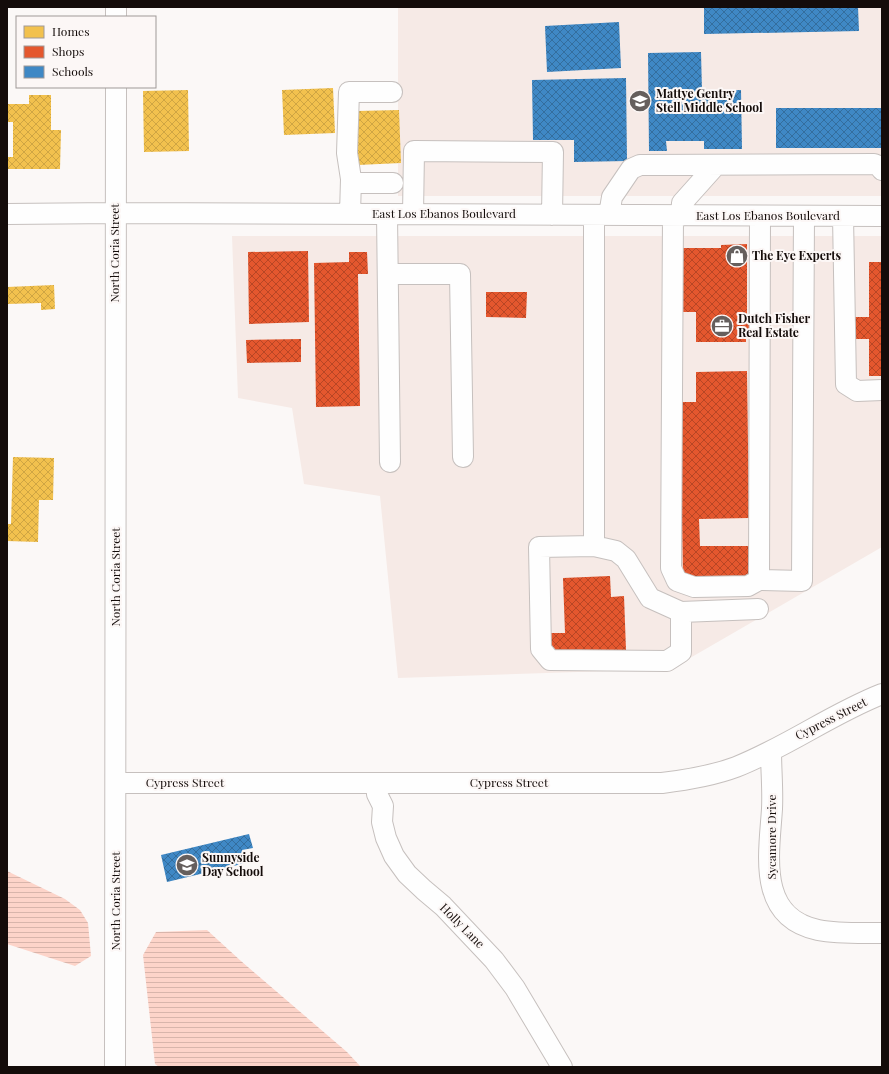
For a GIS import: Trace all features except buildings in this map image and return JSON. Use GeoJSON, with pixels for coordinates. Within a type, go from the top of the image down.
{"type":"FeatureCollection","features":[{"type":"Feature","properties":{"kind":"street","name":"North Coria Street"},"geometry":{"type":"LineString","coordinates":[[115,1067],[116,88]]}},
{"type":"Feature","properties":{"kind":"street"},"geometry":{"type":"LineString","coordinates":[[350,214],[351,183],[347,153],[349,92],[392,92]]}},
{"type":"Feature","properties":{"kind":"street"},"geometry":{"type":"LineString","coordinates":[[413,214],[414,151],[553,152],[552,215]]}},
{"type":"Feature","properties":{"kind":"street"},"geometry":{"type":"LineString","coordinates":[[716,164],[682,203],[677,216],[671,568],[677,581],[694,587],[748,586],[759,580],[802,581],[804,216]]}},
{"type":"Feature","properties":{"kind":"street"},"geometry":{"type":"LineString","coordinates":[[594,546],[602,215],[612,197],[631,170],[640,165],[874,164],[880,166],[882,170]]}},
{"type":"Feature","properties":{"kind":"street"},"geometry":{"type":"LineString","coordinates":[[351,183],[393,183]]}},
{"type":"Feature","properties":{"kind":"street","name":"East Los Ebanos Boulevard"},"geometry":{"type":"LineString","coordinates":[[7,214],[115,213],[882,216]]}},
{"type":"Feature","properties":{"kind":"street"},"geometry":{"type":"LineString","coordinates":[[387,214],[390,462]]}},
{"type":"Feature","properties":{"kind":"street"},"geometry":{"type":"LineString","coordinates":[[759,580],[760,216]]}},
{"type":"Feature","properties":{"kind":"street"},"geometry":{"type":"LineString","coordinates":[[843,216],[846,384],[858,391],[882,390]]}},
{"type":"Feature","properties":{"kind":"street"},"geometry":{"type":"LineString","coordinates":[[388,274],[460,274],[463,456]]}},
{"type":"Feature","properties":{"kind":"street"},"geometry":{"type":"LineString","coordinates":[[681,612],[681,652],[667,661],[550,660],[541,649],[539,547],[594,546],[616,551],[626,559],[650,598],[681,612],[758,609]]}},
{"type":"Feature","properties":{"kind":"street","name":"Cypress Street"},"geometry":{"type":"LineString","coordinates":[[116,783],[662,783],[711,775],[736,767],[771,751],[859,704],[882,694]]}},
{"type":"Feature","properties":{"kind":"street","name":"Sycamore Drive"},"geometry":{"type":"LineString","coordinates":[[771,751],[772,798],[769,864],[770,882],[775,898],[784,912],[798,923],[818,930],[882,933]]}},
{"type":"Feature","properties":{"kind":"street","name":"Holly Lane"},"geometry":{"type":"LineString","coordinates":[[376,783],[377,794],[383,806],[382,822],[386,838],[394,856],[407,874],[443,906],[494,960],[515,988],[562,1067]]}},
{"type":"Feature","properties":{"kind":"shaded area","name":"Mattye Gentry Stell Middle School"},"geometry":{"type":"Polygon","coordinates":[[[398,7],[882,7],[882,196],[398,196],[398,7]]]}},
{"type":"Feature","properties":{"kind":"shaded area"},"geometry":{"type":"Polygon","coordinates":[[[232,236],[882,236],[882,547],[671,669],[398,678],[380,496],[304,484],[292,408],[238,398],[232,236]]]}},
{"type":"Feature","properties":{"kind":"shaded area"},"geometry":{"type":"Polygon","coordinates":[[[7,871],[65,899],[80,910],[88,923],[91,956],[75,966],[7,944],[7,871]]]}},
{"type":"Feature","properties":{"kind":"shaded area"},"geometry":{"type":"Polygon","coordinates":[[[207,930],[347,1052],[361,1067],[159,1067],[155,1064],[143,955],[156,932],[207,930]]]}},
{"type":"Feature","properties":{"kind":"place","name":"Mattye Gentry Stell Middle School"},"geometry":{"type":"Point","coordinates":[640,101]}},
{"type":"Feature","properties":{"kind":"place","name":"The Eye Experts"},"geometry":{"type":"Point","coordinates":[737,256]}},
{"type":"Feature","properties":{"kind":"place","name":"Dutch Fisher Real Estate"},"geometry":{"type":"Point","coordinates":[722,326]}},
{"type":"Feature","properties":{"kind":"place","name":"Sunnyside Day School"},"geometry":{"type":"Point","coordinates":[187,865]}}]}
